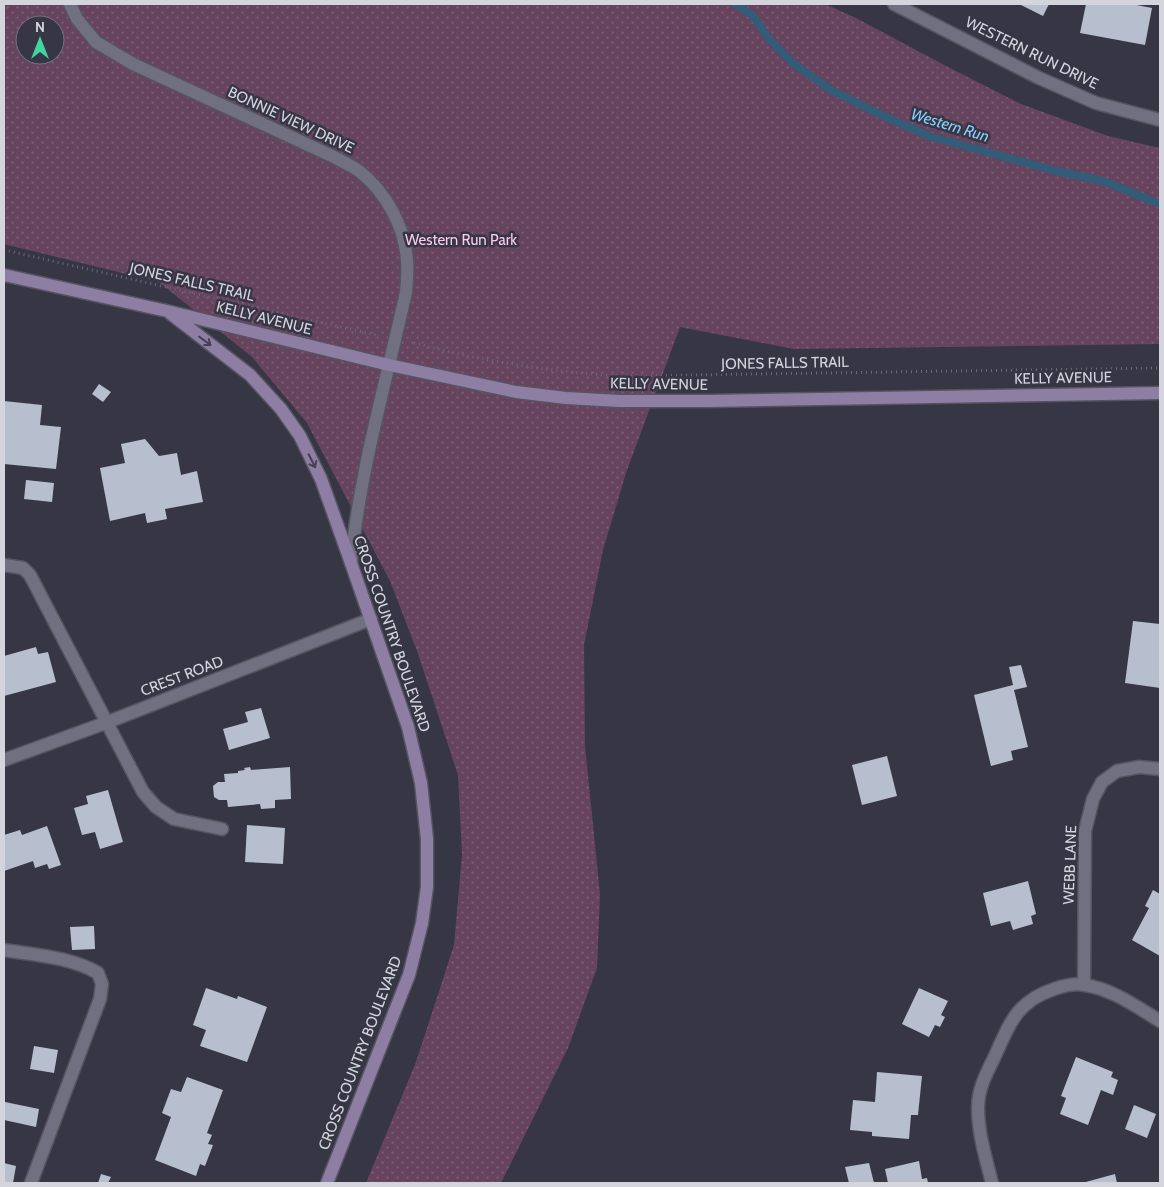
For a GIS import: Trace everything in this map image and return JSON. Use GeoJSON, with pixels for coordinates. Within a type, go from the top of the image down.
{"type":"FeatureCollection","features":[{"type":"Feature","properties":{"kind":"main road","name":"CROSS COUNTRY BOULEVARD"},"geometry":{"type":"LineString","coordinates":[[4,275],[167,311],[250,375],[281,408],[300,436],[321,479],[371,619],[408,727],[421,783],[427,839],[427,888],[422,923],[409,976],[327,1183]]}},
{"type":"Feature","properties":{"kind":"main road","name":"KELLY AVENUE"},"geometry":{"type":"LineString","coordinates":[[167,311],[389,365],[516,392],[566,398],[620,401],[718,401],[1160,393]]}},
{"type":"Feature","properties":{"kind":"street","name":"BONNIE VIEW DRIVE"},"geometry":{"type":"LineString","coordinates":[[70,4],[76,19],[96,42],[133,64],[332,156],[359,171],[380,191],[394,214],[404,236],[408,262],[406,292],[362,480],[351,563]]}},
{"type":"Feature","properties":{"kind":"street","name":"WESTERN RUN DRIVE"},"geometry":{"type":"LineString","coordinates":[[894,4],[1048,81],[1096,102],[1160,120]]}},
{"type":"Feature","properties":{"kind":"street"},"geometry":{"type":"LineString","coordinates":[[4,565],[23,568],[30,575],[143,792],[156,807],[174,818],[222,829]]}},
{"type":"Feature","properties":{"kind":"street","name":"CREST ROAD"},"geometry":{"type":"LineString","coordinates":[[4,760],[108,722],[371,619]]}},
{"type":"Feature","properties":{"kind":"street","name":"WEBB LANE"},"geometry":{"type":"LineString","coordinates":[[1084,984],[1085,831],[1093,799],[1102,782],[1118,771],[1139,767],[1160,769]]}},
{"type":"Feature","properties":{"kind":"street"},"geometry":{"type":"LineString","coordinates":[[4,950],[69,961],[87,966],[98,973],[102,984],[100,999],[31,1183]]}},
{"type":"Feature","properties":{"kind":"street"},"geometry":{"type":"LineString","coordinates":[[992,1183],[981,1136],[978,1108],[980,1086],[1009,1025],[1022,1006],[1039,994],[1063,986],[1084,984],[1112,993],[1160,1021]]}},
{"type":"Feature","properties":{"kind":"path","name":"JONES FALLS TRAIL"},"geometry":{"type":"LineString","coordinates":[[4,250],[376,335]]}},
{"type":"Feature","properties":{"kind":"path","name":"JONES FALLS TRAIL"},"geometry":{"type":"LineString","coordinates":[[412,343],[456,354],[521,366],[571,373],[620,376],[1160,368]]}},
{"type":"Feature","properties":{"kind":"green space","name":"Western Run Park"},"geometry":{"type":"Polygon","coordinates":[[[4,4],[825,4],[856,18],[1021,104],[1108,136],[1160,148],[1160,344],[794,349],[680,327],[626,473],[603,550],[584,645],[585,746],[600,894],[597,968],[568,1048],[501,1183],[366,1183],[416,1062],[454,945],[462,855],[458,775],[417,651],[390,581],[307,423],[252,357],[159,282],[4,244],[4,4]]]}},
{"type":"Feature","properties":{"kind":"building"},"geometry":{"type":"Polygon","coordinates":[[[1019,4],[1049,4],[1043,16],[1019,4]]]}},
{"type":"Feature","properties":{"kind":"building"},"geometry":{"type":"Polygon","coordinates":[[[1086,4],[1132,4],[1152,8],[1145,45],[1080,33],[1086,4]]]}},
{"type":"Feature","properties":{"kind":"building"},"geometry":{"type":"Polygon","coordinates":[[[99,384],[111,392],[103,402],[92,394],[99,384]]]}},
{"type":"Feature","properties":{"kind":"building"},"geometry":{"type":"Polygon","coordinates":[[[4,401],[42,405],[40,425],[61,427],[56,469],[4,464],[4,401]]]}},
{"type":"Feature","properties":{"kind":"building"},"geometry":{"type":"Polygon","coordinates":[[[145,439],[159,456],[177,453],[181,475],[197,471],[203,502],[165,509],[167,519],[147,523],[145,513],[110,521],[100,468],[125,463],[121,444],[145,439]]]}},
{"type":"Feature","properties":{"kind":"building"},"geometry":{"type":"Polygon","coordinates":[[[26,480],[54,483],[52,502],[24,499],[26,480]]]}},
{"type":"Feature","properties":{"kind":"building"},"geometry":{"type":"Polygon","coordinates":[[[1133,621],[1160,624],[1160,688],[1125,683],[1133,621]]]}},
{"type":"Feature","properties":{"kind":"building"},"geometry":{"type":"Polygon","coordinates":[[[36,647],[38,654],[48,652],[56,682],[4,696],[4,656],[36,647]]]}},
{"type":"Feature","properties":{"kind":"building"},"geometry":{"type":"Polygon","coordinates":[[[1021,665],[1027,687],[1014,690],[1028,747],[1011,751],[1013,760],[991,766],[974,695],[1013,685],[1009,667],[1021,665]]]}},
{"type":"Feature","properties":{"kind":"building"},"geometry":{"type":"Polygon","coordinates":[[[261,708],[270,738],[229,750],[223,729],[248,722],[245,712],[261,708]]]}},
{"type":"Feature","properties":{"kind":"building"},"geometry":{"type":"Polygon","coordinates":[[[887,756],[897,796],[862,805],[852,765],[887,756]]]}},
{"type":"Feature","properties":{"kind":"building"},"geometry":{"type":"Polygon","coordinates":[[[250,767],[251,770],[290,767],[291,799],[275,800],[275,808],[261,809],[260,804],[228,807],[227,800],[219,800],[214,797],[213,786],[218,782],[225,782],[224,774],[238,773],[238,771],[245,770],[244,768],[250,767]]]}},
{"type":"Feature","properties":{"kind":"building"},"geometry":{"type":"Polygon","coordinates":[[[108,790],[123,842],[100,849],[95,832],[82,835],[74,808],[88,804],[86,796],[108,790]]]}},
{"type":"Feature","properties":{"kind":"building"},"geometry":{"type":"Polygon","coordinates":[[[247,825],[285,828],[283,864],[245,862],[247,825]]]}},
{"type":"Feature","properties":{"kind":"building"},"geometry":{"type":"Polygon","coordinates":[[[47,826],[61,865],[49,869],[47,864],[35,868],[33,861],[4,871],[4,835],[20,830],[22,835],[47,826]]]}},
{"type":"Feature","properties":{"kind":"building"},"geometry":{"type":"Polygon","coordinates":[[[1028,881],[1036,914],[1031,916],[1033,924],[1013,930],[1010,921],[991,926],[983,893],[1028,881]]]}},
{"type":"Feature","properties":{"kind":"building"},"geometry":{"type":"Polygon","coordinates":[[[1153,890],[1160,894],[1160,956],[1132,940],[1149,908],[1145,906],[1153,890]]]}},
{"type":"Feature","properties":{"kind":"building"},"geometry":{"type":"Polygon","coordinates":[[[94,926],[95,949],[72,950],[70,927],[94,926]]]}},
{"type":"Feature","properties":{"kind":"building"},"geometry":{"type":"Polygon","coordinates":[[[206,988],[237,999],[238,996],[267,1007],[247,1062],[200,1046],[206,1030],[193,1025],[206,988]]]}},
{"type":"Feature","properties":{"kind":"building"},"geometry":{"type":"Polygon","coordinates":[[[919,988],[948,1001],[941,1015],[945,1017],[940,1027],[935,1025],[929,1037],[902,1024],[919,988]]]}},
{"type":"Feature","properties":{"kind":"building"},"geometry":{"type":"Polygon","coordinates":[[[34,1046],[58,1050],[54,1073],[30,1069],[34,1046]]]}},
{"type":"Feature","properties":{"kind":"building"},"geometry":{"type":"Polygon","coordinates":[[[1076,1057],[1113,1072],[1111,1077],[1118,1080],[1113,1095],[1101,1090],[1088,1125],[1060,1114],[1066,1098],[1061,1096],[1076,1057]]]}},
{"type":"Feature","properties":{"kind":"building"},"geometry":{"type":"Polygon","coordinates":[[[877,1072],[922,1076],[918,1115],[911,1115],[909,1139],[872,1136],[872,1132],[850,1130],[853,1100],[875,1102],[877,1072]]]}},
{"type":"Feature","properties":{"kind":"building"},"geometry":{"type":"Polygon","coordinates":[[[187,1077],[223,1090],[207,1133],[212,1135],[208,1144],[213,1145],[205,1166],[200,1164],[196,1176],[155,1160],[171,1117],[162,1113],[171,1089],[181,1092],[187,1077]]]}},
{"type":"Feature","properties":{"kind":"building"},"geometry":{"type":"Polygon","coordinates":[[[5,1102],[39,1109],[36,1127],[4,1120],[5,1102]]]}},
{"type":"Feature","properties":{"kind":"building"},"geometry":{"type":"Polygon","coordinates":[[[1134,1105],[1156,1114],[1147,1138],[1125,1129],[1134,1105]]]}},
{"type":"Feature","properties":{"kind":"building"},"geometry":{"type":"Polygon","coordinates":[[[919,1161],[922,1179],[927,1178],[928,1183],[888,1183],[885,1169],[919,1161]]]}},
{"type":"Feature","properties":{"kind":"building"},"geometry":{"type":"Polygon","coordinates":[[[4,1163],[16,1166],[13,1183],[4,1183],[4,1163]]]}},
{"type":"Feature","properties":{"kind":"building"},"geometry":{"type":"Polygon","coordinates":[[[869,1163],[874,1183],[849,1183],[845,1167],[869,1163]]]}},
{"type":"Feature","properties":{"kind":"building"},"geometry":{"type":"Polygon","coordinates":[[[101,1174],[111,1177],[108,1183],[98,1183],[101,1174]]]}},
{"type":"Feature","properties":{"kind":"building"},"geometry":{"type":"Polygon","coordinates":[[[1115,1174],[1117,1183],[1082,1183],[1115,1174]]]}},
{"type":"Feature","properties":{"kind":"waterway","name":"Western Run"},"geometry":{"type":"LineString","coordinates":[[735,4],[752,15],[770,40],[793,63],[831,90],[877,113],[929,136],[1056,171],[1103,181],[1160,204]]}}]}
